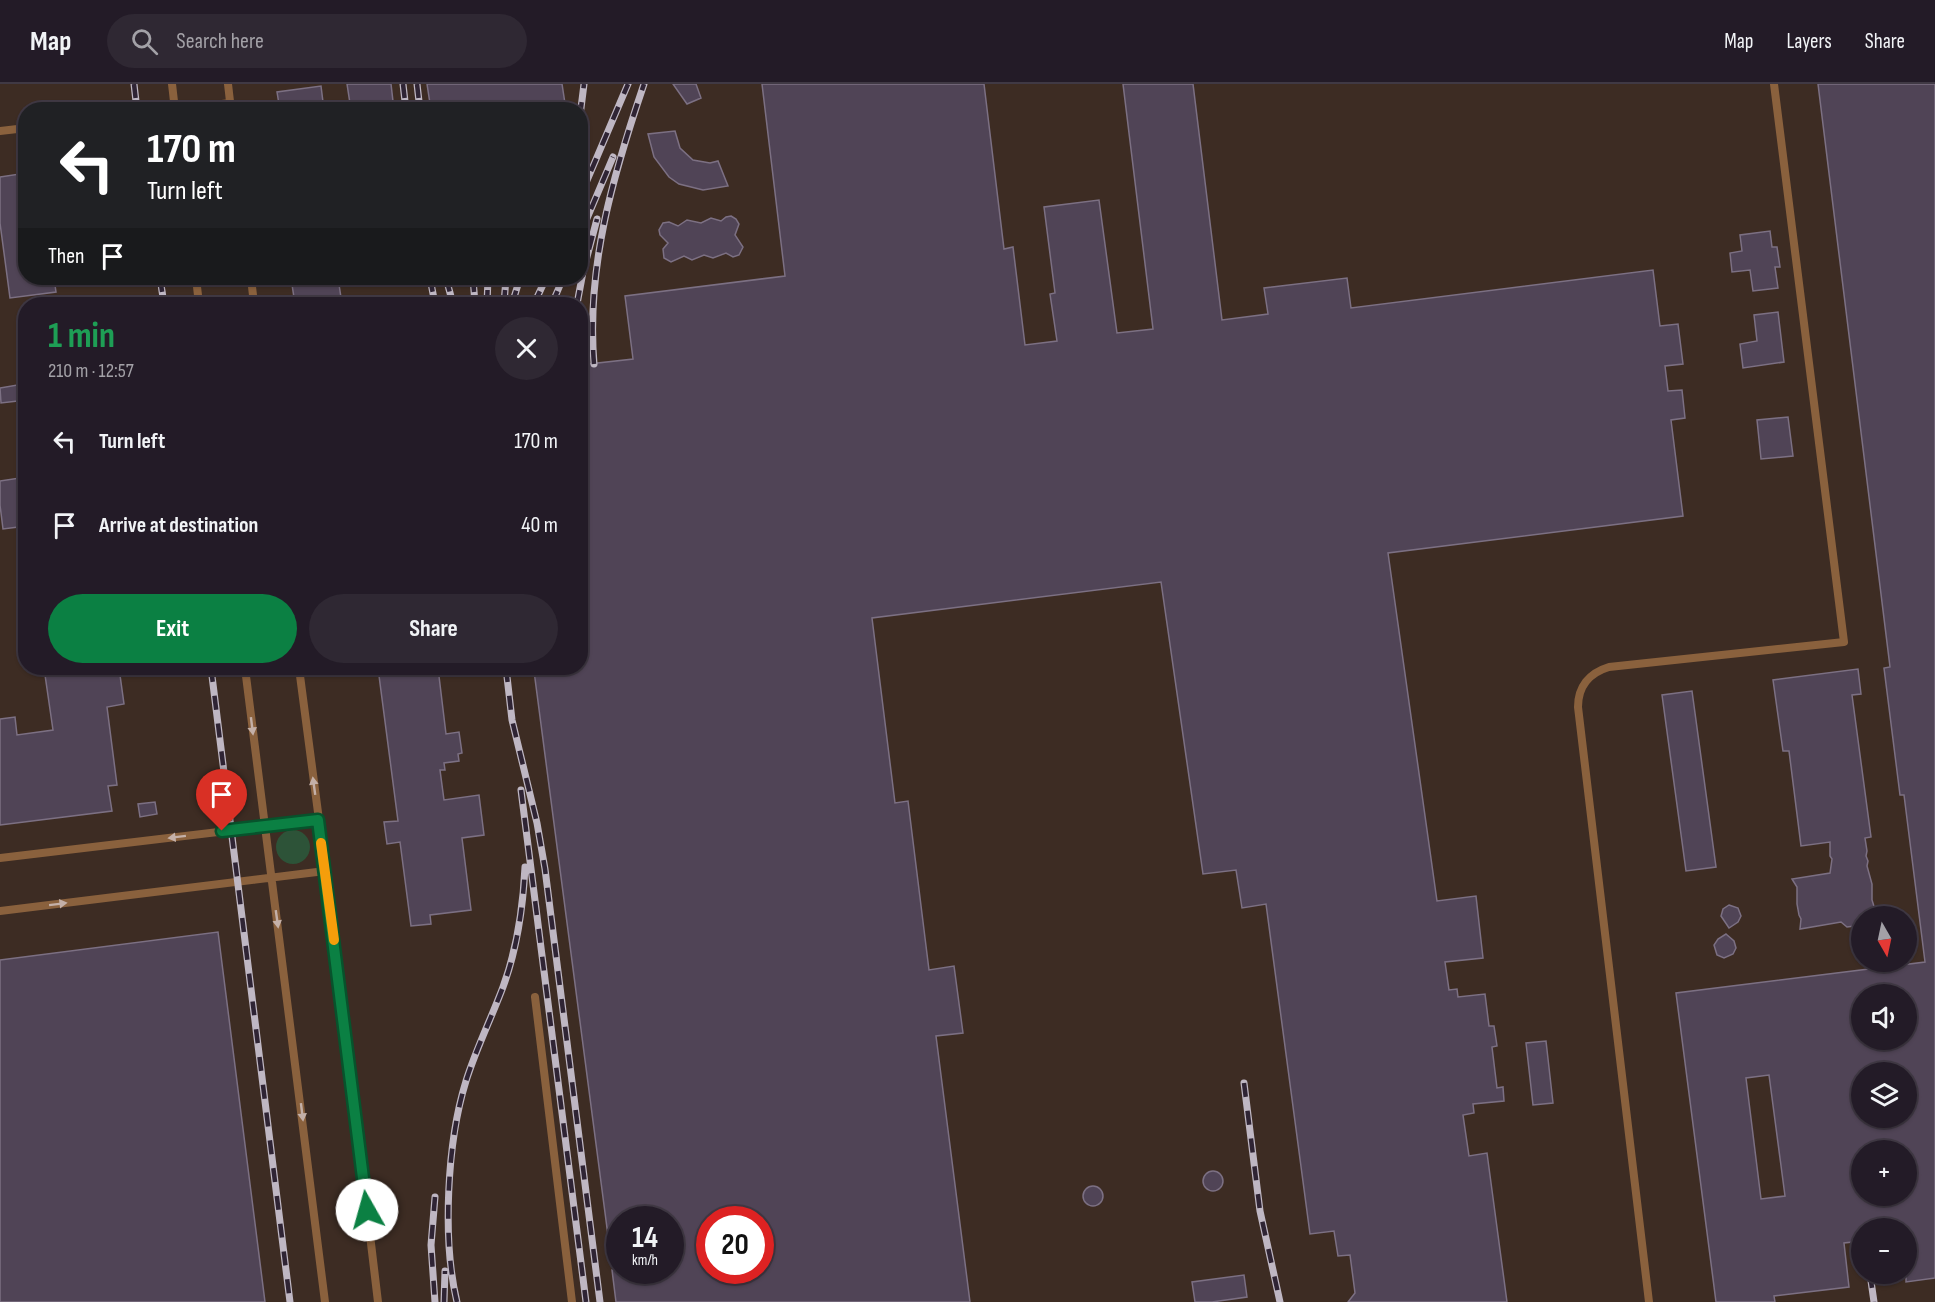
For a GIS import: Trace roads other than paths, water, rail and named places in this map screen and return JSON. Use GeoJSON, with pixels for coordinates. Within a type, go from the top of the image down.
{"type":"FeatureCollection","features":[{"type":"Feature","properties":{"kind":"lane"},"geometry":{"type":"LineString","coordinates":[[172,84],[173,102]]}},
{"type":"Feature","properties":{"kind":"lane"},"geometry":{"type":"LineString","coordinates":[[228,84],[230,102]]}},
{"type":"Feature","properties":{"kind":"lane"},"geometry":{"type":"LineString","coordinates":[[1649,1302],[1578,696],[1593,674],[1609,667],[1844,642],[1774,84]]}},
{"type":"Feature","properties":{"kind":"lane"},"geometry":{"type":"LineString","coordinates":[[0,131],[18,129]]}},
{"type":"Feature","properties":{"kind":"lane"},"geometry":{"type":"LineString","coordinates":[[246,675],[325,1302]]}},
{"type":"Feature","properties":{"kind":"lane"},"geometry":{"type":"LineString","coordinates":[[300,675],[378,1302]]}},
{"type":"Feature","properties":{"kind":"lane"},"geometry":{"type":"LineString","coordinates":[[0,858],[318,820]]}},
{"type":"Feature","properties":{"kind":"lane"},"geometry":{"type":"LineString","coordinates":[[0,911],[325,871]]}},
{"type":"Feature","properties":{"kind":"lane"},"geometry":{"type":"LineString","coordinates":[[535,997],[572,1302]]}},
{"type":"Feature","properties":{"kind":"railway"},"geometry":{"type":"LineString","coordinates":[[134,84],[136,102]]}},
{"type":"Feature","properties":{"kind":"railway"},"geometry":{"type":"LineString","coordinates":[[403,84],[405,102]]}},
{"type":"Feature","properties":{"kind":"railway"},"geometry":{"type":"LineString","coordinates":[[417,84],[419,102]]}},
{"type":"Feature","properties":{"kind":"railway"},"geometry":{"type":"LineString","coordinates":[[582,102],[584,84]]}},
{"type":"Feature","properties":{"kind":"railway"},"geometry":{"type":"LineString","coordinates":[[588,178],[628,84]]}},
{"type":"Feature","properties":{"kind":"railway"},"geometry":{"type":"LineString","coordinates":[[594,364],[594,292],[604,222],[622,152],[644,84]]}},
{"type":"Feature","properties":{"kind":"railway"},"geometry":{"type":"LineString","coordinates":[[588,216],[613,157]]}},
{"type":"Feature","properties":{"kind":"railway"},"geometry":{"type":"LineString","coordinates":[[588,253],[597,219]]}},
{"type":"Feature","properties":{"kind":"railway"},"geometry":{"type":"LineString","coordinates":[[161,285],[163,297]]}},
{"type":"Feature","properties":{"kind":"railway"},"geometry":{"type":"LineString","coordinates":[[431,285],[434,297]]}},
{"type":"Feature","properties":{"kind":"railway"},"geometry":{"type":"LineString","coordinates":[[448,285],[451,297]]}},
{"type":"Feature","properties":{"kind":"railway"},"geometry":{"type":"LineString","coordinates":[[474,285],[474,297]]}},
{"type":"Feature","properties":{"kind":"railway"},"geometry":{"type":"LineString","coordinates":[[487,297],[488,285]]}},
{"type":"Feature","properties":{"kind":"railway"},"geometry":{"type":"LineString","coordinates":[[505,285],[505,297]]}},
{"type":"Feature","properties":{"kind":"railway"},"geometry":{"type":"LineString","coordinates":[[514,297],[518,285]]}},
{"type":"Feature","properties":{"kind":"railway"},"geometry":{"type":"LineString","coordinates":[[537,297],[543,285]]}},
{"type":"Feature","properties":{"kind":"railway"},"geometry":{"type":"LineString","coordinates":[[555,297],[560,285]]}},
{"type":"Feature","properties":{"kind":"railway"},"geometry":{"type":"LineString","coordinates":[[578,297],[581,285]]}},
{"type":"Feature","properties":{"kind":"railway"},"geometry":{"type":"LineString","coordinates":[[212,675],[290,1302]]}},
{"type":"Feature","properties":{"kind":"railway"},"geometry":{"type":"LineString","coordinates":[[507,675],[512,720],[537,823],[545,869],[600,1302]]}},
{"type":"Feature","properties":{"kind":"railway"},"geometry":{"type":"LineString","coordinates":[[521,790],[586,1302]]}},
{"type":"Feature","properties":{"kind":"railway"},"geometry":{"type":"LineString","coordinates":[[457,1302],[452,1277],[448,1221],[454,1133],[466,1081],[512,958],[521,913],[525,867]]}},
{"type":"Feature","properties":{"kind":"railway"},"geometry":{"type":"LineString","coordinates":[[1244,1083],[1260,1211],[1280,1302]]}},
{"type":"Feature","properties":{"kind":"railway"},"geometry":{"type":"LineString","coordinates":[[435,1197],[431,1245],[435,1302]]}},
{"type":"Feature","properties":{"kind":"railway"},"geometry":{"type":"LineString","coordinates":[[444,1302],[445,1271]]}},
{"type":"Feature","properties":{"kind":"railway"},"geometry":{"type":"LineString","coordinates":[[1871,1284],[1874,1302]]}}]}
